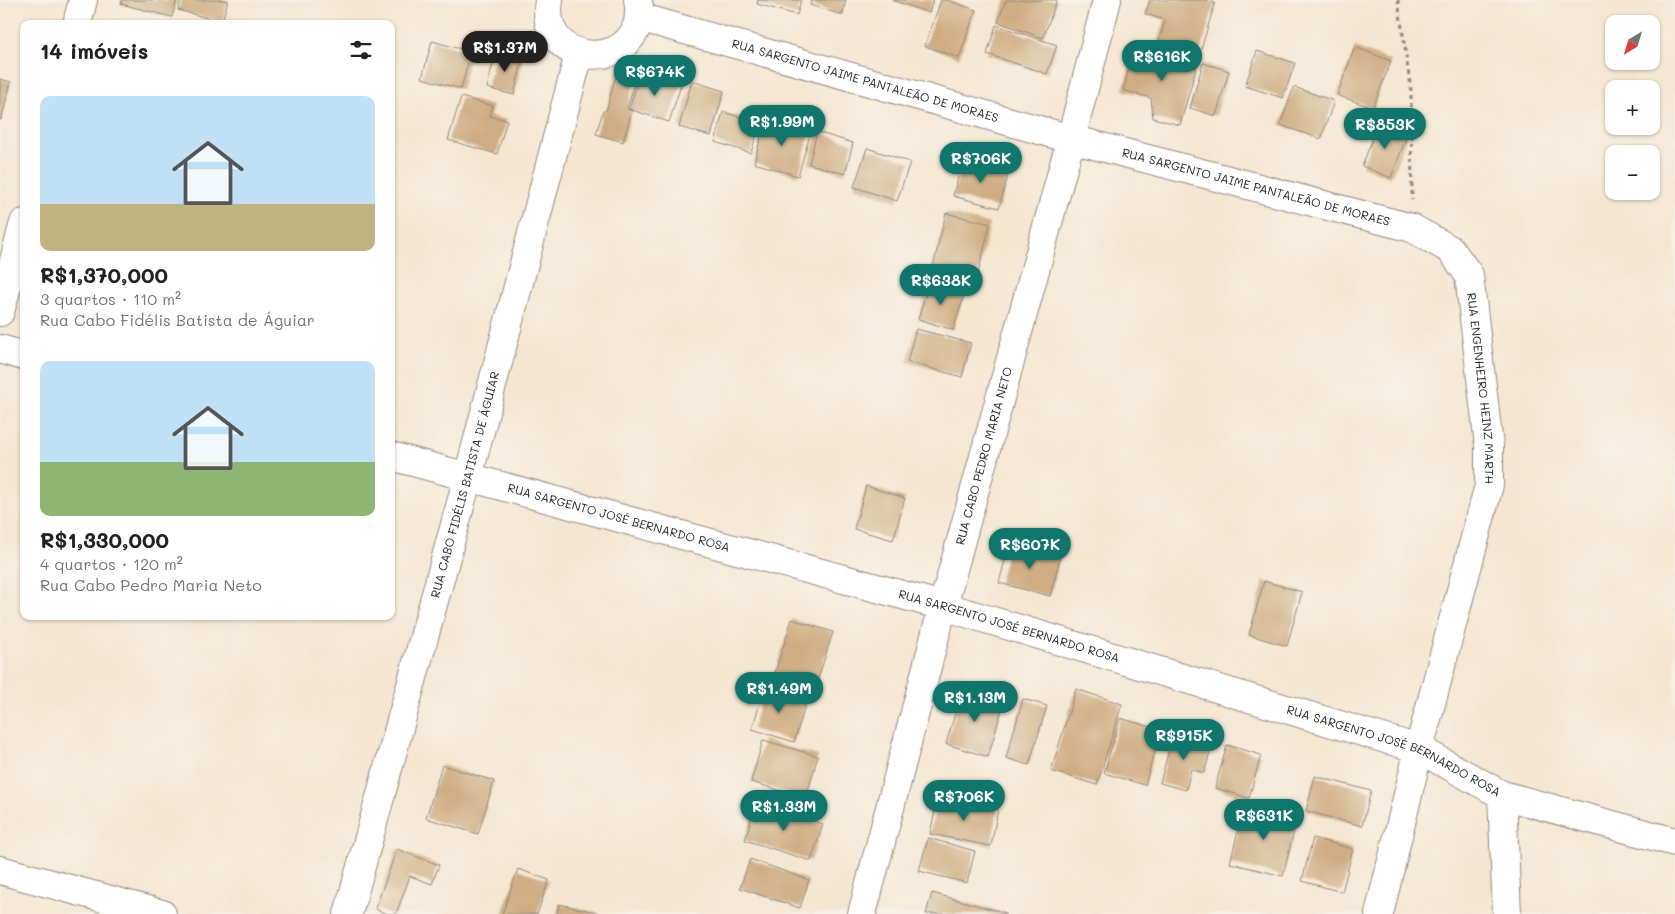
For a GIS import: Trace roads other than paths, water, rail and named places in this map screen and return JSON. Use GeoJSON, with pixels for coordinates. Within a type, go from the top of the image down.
{"type":"FeatureCollection","features":[{"type":"Feature","properties":{"kind":"street"},"geometry":{"type":"LineString","coordinates":[[78,20],[83,0]]}},
{"type":"Feature","properties":{"kind":"street"},"geometry":{"type":"LineString","coordinates":[[549,0],[547,10],[550,24],[556,36],[566,47],[579,54],[595,56],[610,53],[624,45],[634,32],[638,9]]}},
{"type":"Feature","properties":{"kind":"street","name":"RUA CABO PEDRO MARIA NETO"},"geometry":{"type":"LineString","coordinates":[[862,914],[943,606],[1071,139],[1107,0]]}},
{"type":"Feature","properties":{"kind":"street","name":"RUA SARGENTO JAIME PANTALEÃO DE MORAES"},"geometry":{"type":"LineString","coordinates":[[638,9],[1071,139],[1412,228]]}},
{"type":"Feature","properties":{"kind":"street","name":"RUA CABO FIDÉLIS BATISTA DE ÁGUIAR"},"geometry":{"type":"LineString","coordinates":[[348,914],[468,477],[579,54]]}},
{"type":"Feature","properties":{"kind":"street","name":"RUA ENGENHEIRO HEINZ MARTH"},"geometry":{"type":"LineString","coordinates":[[1379,914],[1419,749],[1489,486],[1489,446],[1469,275],[1451,250],[1412,228]]}},
{"type":"Feature","properties":{"kind":"street"},"geometry":{"type":"LineString","coordinates":[[0,312],[20,238]]}},
{"type":"Feature","properties":{"kind":"street"},"geometry":{"type":"LineString","coordinates":[[0,349],[20,355]]}},
{"type":"Feature","properties":{"kind":"street","name":"RUA SARGENTO JOSÉ BERNARDO ROSA"},"geometry":{"type":"LineString","coordinates":[[395,457],[943,606],[1419,749],[1502,795],[1507,914]]}},
{"type":"Feature","properties":{"kind":"street"},"geometry":{"type":"LineString","coordinates":[[1502,795],[1675,842]]}},
{"type":"Feature","properties":{"kind":"street"},"geometry":{"type":"LineString","coordinates":[[0,870],[162,914]]}}]}
